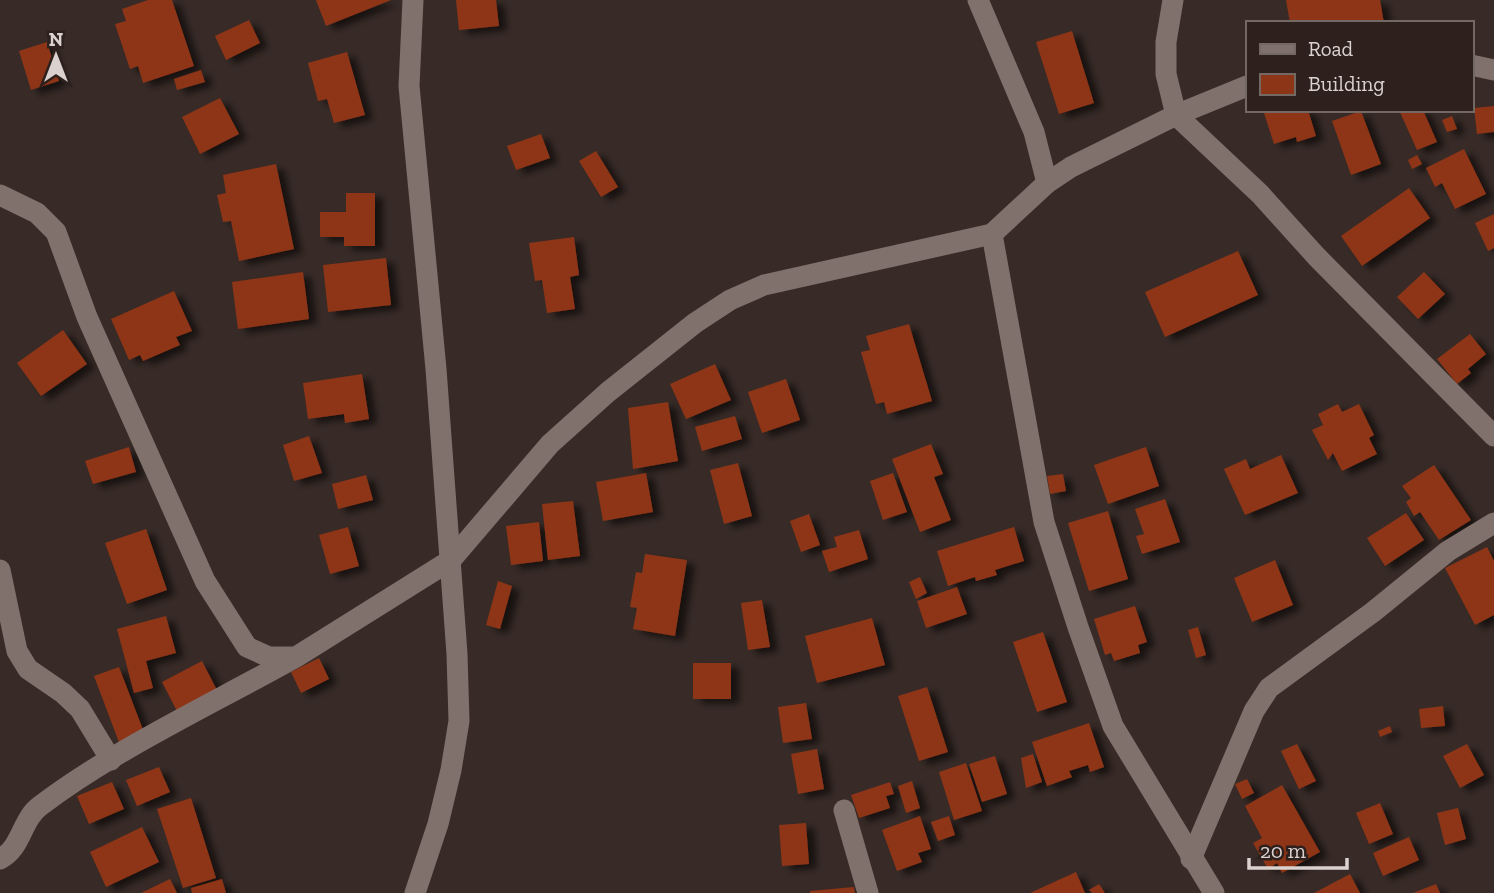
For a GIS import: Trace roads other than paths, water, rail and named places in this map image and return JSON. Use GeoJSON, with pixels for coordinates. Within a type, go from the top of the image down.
{"type":"FeatureCollection","features":[{"type":"Feature","properties":{"kind":"street"},"geometry":{"type":"LineString","coordinates":[[413,0],[409,86],[451,560],[459,721],[441,811],[415,893]]}},
{"type":"Feature","properties":{"kind":"street"},"geometry":{"type":"LineString","coordinates":[[978,0],[1034,132],[1047,183]]}},
{"type":"Feature","properties":{"kind":"street"},"geometry":{"type":"LineString","coordinates":[[1173,0],[1166,42],[1166,74],[1176,115],[1260,194],[1316,256],[1494,436]]}},
{"type":"Feature","properties":{"kind":"street"},"geometry":{"type":"LineString","coordinates":[[1473,65],[1494,70]]}},
{"type":"Feature","properties":{"kind":"street"},"geometry":{"type":"LineString","coordinates":[[0,859],[11,853],[38,807],[111,760],[296,657],[451,560],[490,511],[550,444],[608,392],[695,323],[730,300],[764,285],[992,234],[1047,183],[1097,153],[1176,115],[1246,86]]}},
{"type":"Feature","properties":{"kind":"street"},"geometry":{"type":"LineString","coordinates":[[0,195],[37,213],[56,232],[87,317],[205,581],[247,647],[269,657],[296,657]]}},
{"type":"Feature","properties":{"kind":"street"},"geometry":{"type":"LineString","coordinates":[[992,234],[1044,522],[1064,585],[1112,726],[1214,893]]}},
{"type":"Feature","properties":{"kind":"street"},"geometry":{"type":"LineString","coordinates":[[1191,859],[1254,711],[1269,688],[1373,612],[1448,551],[1494,523]]}},
{"type":"Feature","properties":{"kind":"street"},"geometry":{"type":"LineString","coordinates":[[0,570],[18,651],[28,669],[63,693],[80,709],[111,760]]}},
{"type":"Feature","properties":{"kind":"street"},"geometry":{"type":"LineString","coordinates":[[844,810],[868,893]]}}]}
